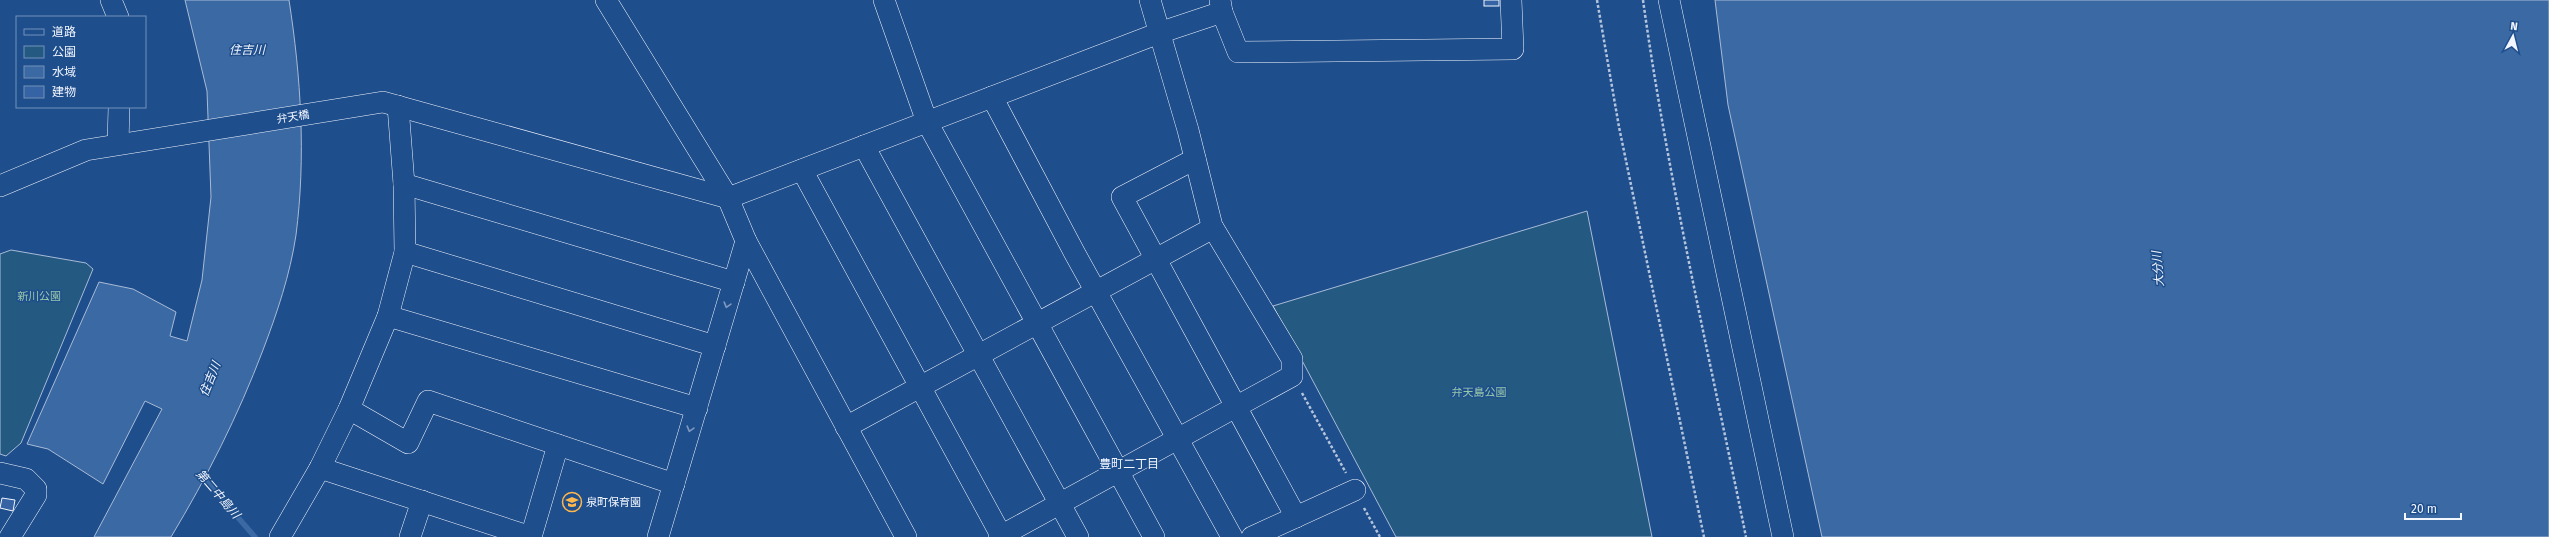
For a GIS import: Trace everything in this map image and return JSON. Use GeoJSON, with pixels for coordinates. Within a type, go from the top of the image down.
{"type":"FeatureCollection","features":[{"type":"Feature","properties":{"kind":"street"},"geometry":{"type":"LineString","coordinates":[[111,0],[118,16]]}},
{"type":"Feature","properties":{"kind":"street"},"geometry":{"type":"LineString","coordinates":[[606,0],[728,198],[746,241],[906,537]]}},
{"type":"Feature","properties":{"kind":"street"},"geometry":{"type":"LineString","coordinates":[[884,0],[927,122],[1154,537]]}},
{"type":"Feature","properties":{"kind":"street"},"geometry":{"type":"LineString","coordinates":[[802,170],[1001,537],[1292,376],[1292,359],[1213,228],[1195,158],[1150,0]]}},
{"type":"Feature","properties":{"kind":"street"},"geometry":{"type":"LineString","coordinates":[[280,537],[320,468],[349,409],[388,316],[404,252],[404,184],[391,104],[728,198],[1159,33],[1221,6],[1238,52],[1513,49],[1511,0]]}},
{"type":"Feature","properties":{"kind":"street"},"geometry":{"type":"LineString","coordinates":[[1669,0],[1783,537]]}},
{"type":"Feature","properties":{"kind":"street"},"geometry":{"type":"LineString","coordinates":[[992,97],[1096,292],[1232,537]]}},
{"type":"Feature","properties":{"kind":"street","name":"弁天橋"},"geometry":{"type":"LineString","coordinates":[[0,186],[86,150],[391,104]]}},
{"type":"Feature","properties":{"kind":"street"},"geometry":{"type":"LineString","coordinates":[[118,144],[119,108]]}},
{"type":"Feature","properties":{"kind":"street"},"geometry":{"type":"LineString","coordinates":[[864,146],[1078,537]]}},
{"type":"Feature","properties":{"kind":"street"},"geometry":{"type":"LineString","coordinates":[[1195,158],[1122,196],[1296,517]]}},
{"type":"Feature","properties":{"kind":"street"},"geometry":{"type":"LineString","coordinates":[[404,184],[734,282]]}},
{"type":"Feature","properties":{"kind":"street"},"geometry":{"type":"LineString","coordinates":[[846,427],[1213,228]]}},
{"type":"Feature","properties":{"kind":"street"},"geometry":{"type":"LineString","coordinates":[[658,537],[746,241]]}},
{"type":"Feature","properties":{"kind":"street"},"geometry":{"type":"LineString","coordinates":[[404,252],[715,346]]}},
{"type":"Feature","properties":{"kind":"street"},"geometry":{"type":"LineString","coordinates":[[388,316],[697,408]]}},
{"type":"Feature","properties":{"kind":"street"},"geometry":{"type":"LineString","coordinates":[[349,409],[408,443],[428,401],[674,484]]}},
{"type":"Feature","properties":{"kind":"street"},"geometry":{"type":"LineString","coordinates":[[320,468],[531,537],[558,445]]}},
{"type":"Feature","properties":{"kind":"street"},"geometry":{"type":"LineString","coordinates":[[0,473],[26,479],[36,489],[36,495],[10,537]]}},
{"type":"Feature","properties":{"kind":"street"},"geometry":{"type":"LineString","coordinates":[[1252,537],[1354,490]]}},
{"type":"Feature","properties":{"kind":"street"},"geometry":{"type":"LineString","coordinates":[[410,537],[422,501]]}},
{"type":"Feature","properties":{"kind":"path"},"geometry":{"type":"LineString","coordinates":[[1597,0],[1620,135],[1704,537]]}},
{"type":"Feature","properties":{"kind":"path"},"geometry":{"type":"LineString","coordinates":[[1643,0],[1650,53],[1686,245],[1746,537]]}},
{"type":"Feature","properties":{"kind":"path"},"geometry":{"type":"LineString","coordinates":[[1292,376],[1380,537]]}},
{"type":"Feature","properties":{"kind":"green space","name":"弁天島公園"},"geometry":{"type":"Polygon","coordinates":[[[1587,211],[1652,537],[1396,537],[1273,306],[1587,211]]]}},
{"type":"Feature","properties":{"kind":"green space","name":"新川公園"},"geometry":{"type":"Polygon","coordinates":[[[11,250],[86,263],[93,269],[21,443],[6,456],[0,454],[0,254],[11,250]]]}},
{"type":"Feature","properties":{"kind":"water","name":"住吉川"},"geometry":{"type":"Polygon","coordinates":[[[185,0],[289,0],[297,58],[301,117],[301,176],[296,235],[290,265],[278,308],[253,375],[221,446],[171,537],[94,537],[162,409],[145,401],[103,484],[48,449],[27,444],[99,282],[133,289],[176,312],[170,336],[187,341],[202,280],[211,197],[207,91],[185,0]]]}},
{"type":"Feature","properties":{"kind":"water","name":"大分川"},"geometry":{"type":"Polygon","coordinates":[[[1715,0],[2549,0],[2549,537],[1822,537],[1728,105],[1715,0]]]}},
{"type":"Feature","properties":{"kind":"building"},"geometry":{"type":"Polygon","coordinates":[[[1484,0],[1499,0],[1499,6],[1484,6],[1484,0]]]}},
{"type":"Feature","properties":{"kind":"building"},"geometry":{"type":"Polygon","coordinates":[[[2,498],[15,500],[13,511],[0,508],[2,498]]]}},
{"type":"Feature","properties":{"kind":"waterway","name":"第二中島川"},"geometry":{"type":"LineString","coordinates":[[200,474],[255,537]]}},
{"type":"Feature","properties":{"kind":"place","name":"泉町保育園"},"geometry":{"type":"Point","coordinates":[572,502]}},
{"type":"Feature","properties":{"kind":"district","name":"豊町二丁目"},"geometry":{"type":"Point","coordinates":[1129,464]}}]}
